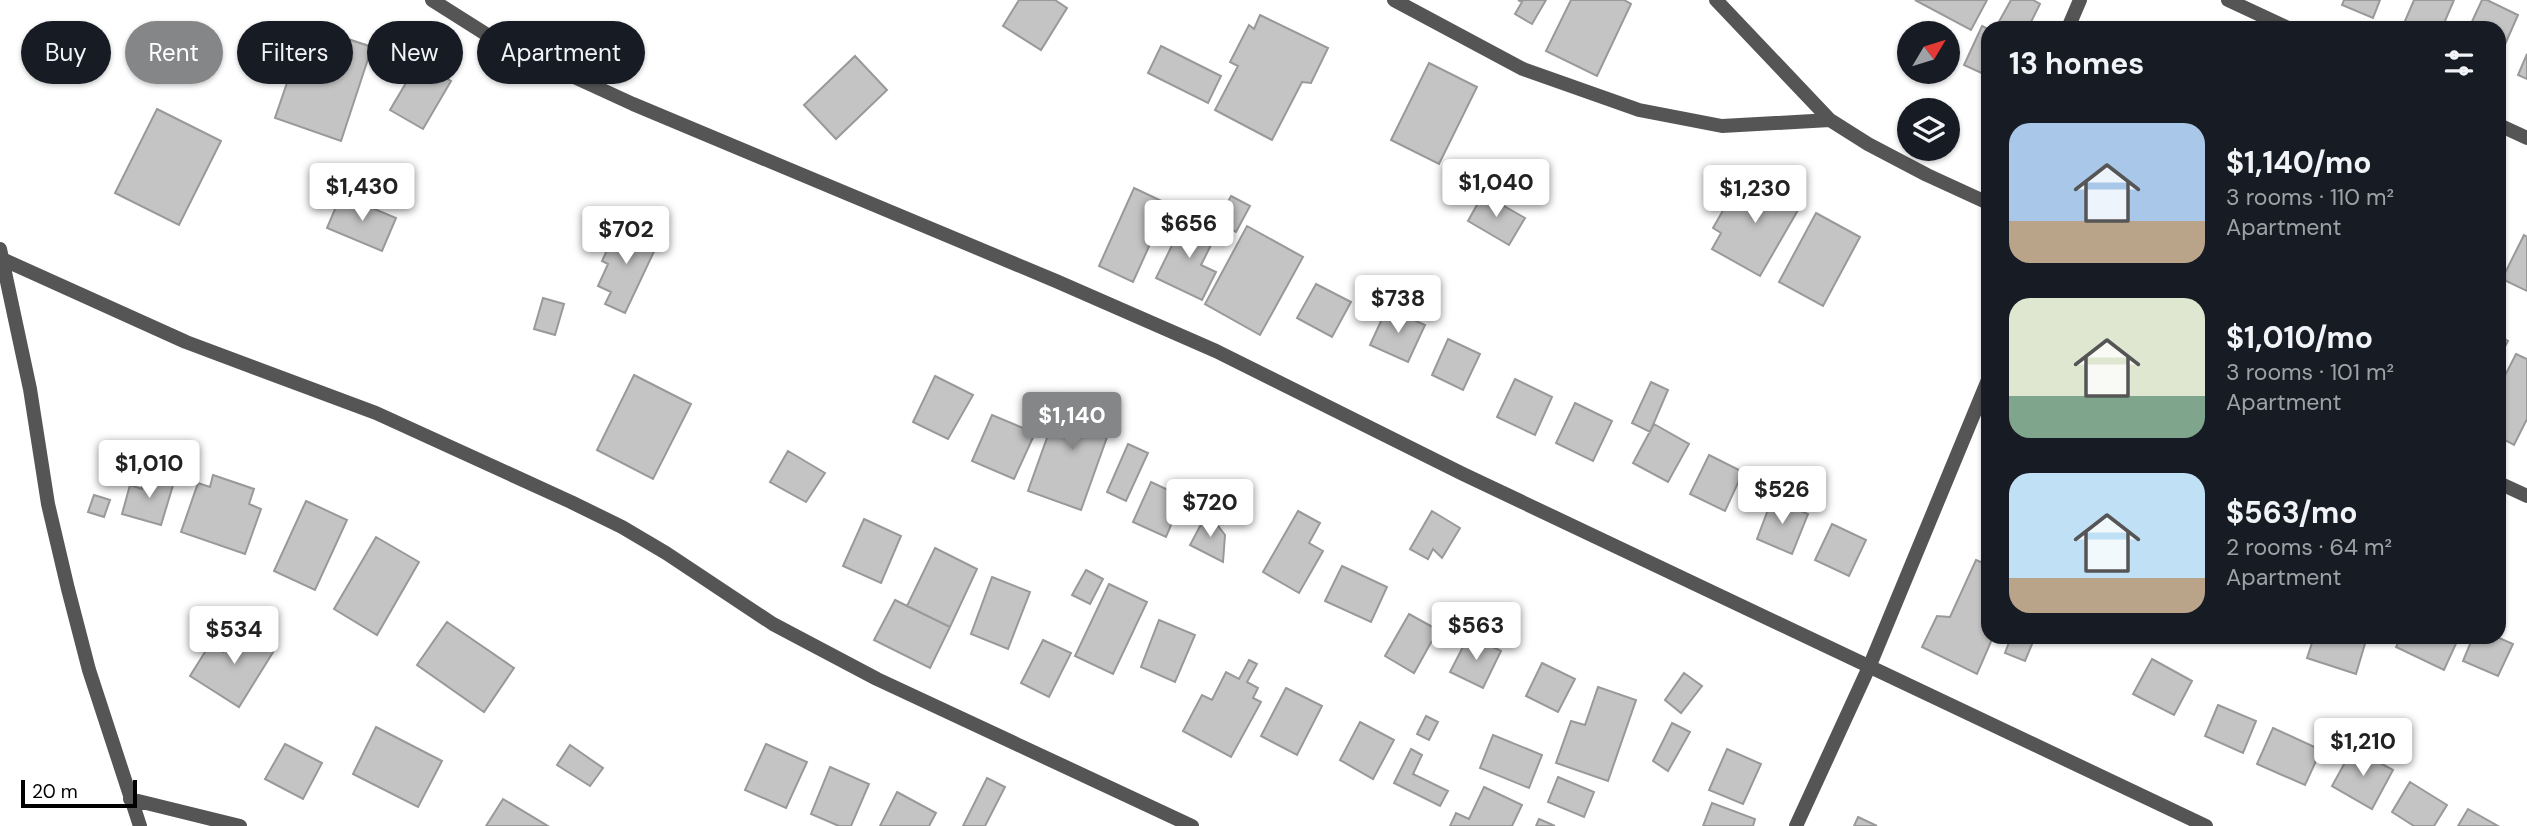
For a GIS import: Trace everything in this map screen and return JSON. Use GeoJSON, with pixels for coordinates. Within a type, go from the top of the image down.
{"type":"FeatureCollection","features":[{"type":"Feature","properties":{"kind":"street"},"geometry":{"type":"LineString","coordinates":[[432,0],[500,43],[633,104],[1043,275],[1216,351],[1463,474],[2206,826]]}},
{"type":"Feature","properties":{"kind":"street"},"geometry":{"type":"LineString","coordinates":[[1394,0],[1523,69],[1639,110],[1722,126],[1830,120]]}},
{"type":"Feature","properties":{"kind":"street"},"geometry":{"type":"LineString","coordinates":[[1716,0],[1830,120],[1915,169],[1981,200]]}},
{"type":"Feature","properties":{"kind":"street"},"geometry":{"type":"LineString","coordinates":[[2071,21],[2080,0]]}},
{"type":"Feature","properties":{"kind":"street"},"geometry":{"type":"LineString","coordinates":[[2228,0],[2273,21]]}},
{"type":"Feature","properties":{"kind":"street"},"geometry":{"type":"LineString","coordinates":[[2506,128],[2527,138]]}},
{"type":"Feature","properties":{"kind":"street"},"geometry":{"type":"LineString","coordinates":[[1,253],[34,410],[48,504],[68,589],[89,670],[140,826]]}},
{"type":"Feature","properties":{"kind":"street"},"geometry":{"type":"LineString","coordinates":[[1,253],[186,342],[376,413],[571,502],[666,553],[773,624],[877,679],[1192,826]]}},
{"type":"Feature","properties":{"kind":"street"},"geometry":{"type":"LineString","coordinates":[[1796,826],[1870,665],[1981,397]]}},
{"type":"Feature","properties":{"kind":"street"},"geometry":{"type":"LineString","coordinates":[[2506,486],[2527,496]]}},
{"type":"Feature","properties":{"kind":"street"},"geometry":{"type":"LineString","coordinates":[[130,799],[240,826]]}},
{"type":"Feature","properties":{"kind":"building"},"geometry":{"type":"Polygon","coordinates":[[[1019,0],[1055,0],[1067,8],[1041,50],[1003,26],[1019,0]]]}},
{"type":"Feature","properties":{"kind":"building"},"geometry":{"type":"Polygon","coordinates":[[[1518,0],[1546,0],[1532,24],[1515,14],[1522,2],[1518,0]]]}},
{"type":"Feature","properties":{"kind":"building"},"geometry":{"type":"Polygon","coordinates":[[[1571,0],[1624,0],[1631,4],[1597,76],[1546,51],[1571,0]]]}},
{"type":"Feature","properties":{"kind":"building"},"geometry":{"type":"Polygon","coordinates":[[[1915,0],[1987,0],[1971,30],[1960,24],[1960,21],[1954,21],[1915,0]]]}},
{"type":"Feature","properties":{"kind":"building"},"geometry":{"type":"Polygon","coordinates":[[[2011,0],[2033,0],[2040,4],[2032,21],[1999,21],[2011,0]]]}},
{"type":"Feature","properties":{"kind":"building"},"geometry":{"type":"Polygon","coordinates":[[[2344,0],[2380,0],[2373,18],[2342,5],[2344,0]]]}},
{"type":"Feature","properties":{"kind":"building"},"geometry":{"type":"Polygon","coordinates":[[[2414,0],[2454,0],[2445,21],[2405,21],[2414,0]]]}},
{"type":"Feature","properties":{"kind":"building"},"geometry":{"type":"Polygon","coordinates":[[[2482,0],[2518,15],[2506,42],[2506,21],[2472,21],[2482,0]]]}},
{"type":"Feature","properties":{"kind":"building"},"geometry":{"type":"Polygon","coordinates":[[[1260,15],[1328,48],[1311,83],[1302,82],[1272,140],[1215,110],[1238,66],[1230,62],[1249,25],[1254,29],[1260,15]]]}},
{"type":"Feature","properties":{"kind":"building"},"geometry":{"type":"Polygon","coordinates":[[[1981,28],[1981,73],[1964,65],[1981,28]]]}},
{"type":"Feature","properties":{"kind":"building"},"geometry":{"type":"Polygon","coordinates":[[[353,41],[367,45],[367,62],[341,141],[275,118],[287,84],[353,84],[353,41]]]}},
{"type":"Feature","properties":{"kind":"building"},"geometry":{"type":"Polygon","coordinates":[[[1161,46],[1221,76],[1208,103],[1148,73],[1161,46]]]}},
{"type":"Feature","properties":{"kind":"building"},"geometry":{"type":"Polygon","coordinates":[[[2527,54],[2527,79],[2518,75],[2527,54]]]}},
{"type":"Feature","properties":{"kind":"building"},"geometry":{"type":"Polygon","coordinates":[[[855,56],[887,90],[836,139],[804,105],[855,56]]]}},
{"type":"Feature","properties":{"kind":"building"},"geometry":{"type":"Polygon","coordinates":[[[1429,63],[1477,87],[1439,164],[1391,140],[1429,63]]]}},
{"type":"Feature","properties":{"kind":"building"},"geometry":{"type":"Polygon","coordinates":[[[405,84],[449,84],[423,129],[390,110],[405,84]]]}},
{"type":"Feature","properties":{"kind":"building"},"geometry":{"type":"Polygon","coordinates":[[[157,109],[221,141],[179,225],[115,193],[157,109]]]}},
{"type":"Feature","properties":{"kind":"building"},"geometry":{"type":"Polygon","coordinates":[[[1753,175],[1802,203],[1760,276],[1712,249],[1721,233],[1713,228],[1729,200],[1736,204],[1753,175]]]}},
{"type":"Feature","properties":{"kind":"building"},"geometry":{"type":"Polygon","coordinates":[[[1134,188],[1168,204],[1133,282],[1099,266],[1134,188]]]}},
{"type":"Feature","properties":{"kind":"building"},"geometry":{"type":"Polygon","coordinates":[[[1483,194],[1525,218],[1509,245],[1468,221],[1483,194]]]}},
{"type":"Feature","properties":{"kind":"building"},"geometry":{"type":"Polygon","coordinates":[[[341,195],[396,218],[382,251],[327,228],[341,195]]]}},
{"type":"Feature","properties":{"kind":"building"},"geometry":{"type":"Polygon","coordinates":[[[1231,196],[1250,206],[1236,232],[1217,222],[1231,196]]]}},
{"type":"Feature","properties":{"kind":"building"},"geometry":{"type":"Polygon","coordinates":[[[1816,213],[1860,237],[1823,306],[1779,282],[1816,213]]]}},
{"type":"Feature","properties":{"kind":"building"},"geometry":{"type":"Polygon","coordinates":[[[1186,217],[1217,233],[1201,265],[1216,272],[1202,300],[1156,278],[1186,217]]]}},
{"type":"Feature","properties":{"kind":"building"},"geometry":{"type":"Polygon","coordinates":[[[619,224],[658,243],[625,313],[605,304],[611,292],[598,286],[608,264],[602,261],[619,224]]]}},
{"type":"Feature","properties":{"kind":"building"},"geometry":{"type":"Polygon","coordinates":[[[1247,226],[1303,257],[1260,335],[1205,304],[1247,226]]]}},
{"type":"Feature","properties":{"kind":"building"},"geometry":{"type":"Polygon","coordinates":[[[2524,235],[2527,237],[2527,291],[2506,281],[2506,271],[2524,235]]]}},
{"type":"Feature","properties":{"kind":"building"},"geometry":{"type":"Polygon","coordinates":[[[1316,284],[1351,302],[1332,337],[1297,318],[1316,284]]]}},
{"type":"Feature","properties":{"kind":"building"},"geometry":{"type":"Polygon","coordinates":[[[543,298],[564,304],[555,335],[534,329],[543,298]]]}},
{"type":"Feature","properties":{"kind":"building"},"geometry":{"type":"Polygon","coordinates":[[[1387,308],[1425,325],[1408,362],[1370,345],[1387,308]]]}},
{"type":"Feature","properties":{"kind":"building"},"geometry":{"type":"Polygon","coordinates":[[[1448,339],[1480,354],[1463,390],[1432,375],[1448,339]]]}},
{"type":"Feature","properties":{"kind":"building"},"geometry":{"type":"Polygon","coordinates":[[[2516,354],[2527,359],[2527,419],[2514,445],[2506,441],[2506,373],[2516,354]]]}},
{"type":"Feature","properties":{"kind":"building"},"geometry":{"type":"Polygon","coordinates":[[[634,375],[691,404],[653,479],[597,450],[634,375]]]}},
{"type":"Feature","properties":{"kind":"building"},"geometry":{"type":"Polygon","coordinates":[[[935,376],[973,395],[948,439],[913,422],[935,376]]]}},
{"type":"Feature","properties":{"kind":"building"},"geometry":{"type":"Polygon","coordinates":[[[1515,379],[1552,397],[1535,435],[1497,417],[1515,379]]]}},
{"type":"Feature","properties":{"kind":"building"},"geometry":{"type":"Polygon","coordinates":[[[1651,382],[1668,390],[1650,432],[1632,423],[1651,382]]]}},
{"type":"Feature","properties":{"kind":"building"},"geometry":{"type":"Polygon","coordinates":[[[1063,393],[1116,412],[1081,510],[1028,491],[1063,393]]]}},
{"type":"Feature","properties":{"kind":"building"},"geometry":{"type":"Polygon","coordinates":[[[1575,403],[1612,421],[1593,461],[1556,443],[1575,403]]]}},
{"type":"Feature","properties":{"kind":"building"},"geometry":{"type":"Polygon","coordinates":[[[992,415],[1035,433],[1014,479],[972,461],[992,415]]]}},
{"type":"Feature","properties":{"kind":"building"},"geometry":{"type":"Polygon","coordinates":[[[1654,424],[1689,444],[1668,482],[1633,463],[1654,424]]]}},
{"type":"Feature","properties":{"kind":"building"},"geometry":{"type":"Polygon","coordinates":[[[1128,444],[1148,453],[1126,501],[1107,492],[1128,444]]]}},
{"type":"Feature","properties":{"kind":"building"},"geometry":{"type":"Polygon","coordinates":[[[788,451],[825,473],[806,502],[770,482],[788,451]]]}},
{"type":"Feature","properties":{"kind":"building"},"geometry":{"type":"Polygon","coordinates":[[[1709,455],[1743,472],[1725,511],[1690,494],[1709,455]]]}},
{"type":"Feature","properties":{"kind":"building"},"geometry":{"type":"Polygon","coordinates":[[[145,474],[174,482],[161,525],[122,514],[130,485],[142,489],[145,474]]]}},
{"type":"Feature","properties":{"kind":"building"},"geometry":{"type":"Polygon","coordinates":[[[213,475],[254,489],[249,504],[261,509],[245,554],[181,532],[198,483],[210,487],[213,475]]]}},
{"type":"Feature","properties":{"kind":"building"},"geometry":{"type":"Polygon","coordinates":[[[1151,482],[1183,497],[1166,537],[1133,522],[1151,482]]]}},
{"type":"Feature","properties":{"kind":"building"},"geometry":{"type":"Polygon","coordinates":[[[94,495],[110,500],[104,517],[88,512],[94,495]]]}},
{"type":"Feature","properties":{"kind":"building"},"geometry":{"type":"Polygon","coordinates":[[[1772,499],[1808,514],[1792,554],[1757,539],[1772,499]]]}},
{"type":"Feature","properties":{"kind":"building"},"geometry":{"type":"Polygon","coordinates":[[[306,501],[347,520],[315,590],[274,571],[306,501]]]}},
{"type":"Feature","properties":{"kind":"building"},"geometry":{"type":"Polygon","coordinates":[[[1298,511],[1320,523],[1309,543],[1323,551],[1299,593],[1263,572],[1298,511]]]}},
{"type":"Feature","properties":{"kind":"building"},"geometry":{"type":"Polygon","coordinates":[[[1432,511],[1460,528],[1442,558],[1433,549],[1428,559],[1410,549],[1432,511]]]}},
{"type":"Feature","properties":{"kind":"building"},"geometry":{"type":"Polygon","coordinates":[[[1206,515],[1212,518],[1225,535],[1223,562],[1190,545],[1206,515]]]}},
{"type":"Feature","properties":{"kind":"building"},"geometry":{"type":"Polygon","coordinates":[[[864,519],[901,536],[881,583],[843,566],[864,519]]]}},
{"type":"Feature","properties":{"kind":"building"},"geometry":{"type":"Polygon","coordinates":[[[1832,524],[1866,540],[1849,576],[1815,560],[1832,524]]]}},
{"type":"Feature","properties":{"kind":"building"},"geometry":{"type":"Polygon","coordinates":[[[376,537],[419,562],[377,635],[334,609],[376,537]]]}},
{"type":"Feature","properties":{"kind":"building"},"geometry":{"type":"Polygon","coordinates":[[[935,548],[977,569],[950,627],[907,606],[935,548]]]}},
{"type":"Feature","properties":{"kind":"building"},"geometry":{"type":"Polygon","coordinates":[[[1976,560],[1981,562],[1981,644],[1990,644],[1977,674],[1922,647],[1937,616],[1950,617],[1976,560]]]}},
{"type":"Feature","properties":{"kind":"building"},"geometry":{"type":"Polygon","coordinates":[[[1342,566],[1387,587],[1371,622],[1325,601],[1342,566]]]}},
{"type":"Feature","properties":{"kind":"building"},"geometry":{"type":"Polygon","coordinates":[[[1086,570],[1103,579],[1090,604],[1072,595],[1086,570]]]}},
{"type":"Feature","properties":{"kind":"building"},"geometry":{"type":"Polygon","coordinates":[[[992,577],[1030,592],[1008,649],[971,634],[992,577]]]}},
{"type":"Feature","properties":{"kind":"building"},"geometry":{"type":"Polygon","coordinates":[[[1109,584],[1147,602],[1113,674],[1075,656],[1109,584]]]}},
{"type":"Feature","properties":{"kind":"building"},"geometry":{"type":"Polygon","coordinates":[[[895,600],[950,627],[930,668],[874,640],[895,600]]]}},
{"type":"Feature","properties":{"kind":"building"},"geometry":{"type":"Polygon","coordinates":[[[1409,614],[1438,630],[1414,673],[1385,656],[1409,614]]]}},
{"type":"Feature","properties":{"kind":"building"},"geometry":{"type":"Polygon","coordinates":[[[1159,620],[1195,635],[1175,682],[1141,667],[1159,620]]]}},
{"type":"Feature","properties":{"kind":"building"},"geometry":{"type":"Polygon","coordinates":[[[447,622],[514,668],[484,712],[417,665],[447,622]]]}},
{"type":"Feature","properties":{"kind":"building"},"geometry":{"type":"Polygon","coordinates":[[[240,626],[275,649],[239,707],[190,676],[210,644],[223,652],[240,626]]]}},
{"type":"Feature","properties":{"kind":"building"},"geometry":{"type":"Polygon","coordinates":[[[1469,635],[1501,651],[1483,688],[1450,672],[1469,635]]]}},
{"type":"Feature","properties":{"kind":"building"},"geometry":{"type":"Polygon","coordinates":[[[1043,640],[1071,653],[1049,697],[1021,683],[1043,640]]]}},
{"type":"Feature","properties":{"kind":"building"},"geometry":{"type":"Polygon","coordinates":[[[2506,641],[2513,644],[2498,676],[2463,661],[2470,644],[2506,644],[2506,641]]]}},
{"type":"Feature","properties":{"kind":"building"},"geometry":{"type":"Polygon","coordinates":[[[2008,644],[2032,644],[2025,661],[2005,653],[2008,644]]]}},
{"type":"Feature","properties":{"kind":"building"},"geometry":{"type":"Polygon","coordinates":[[[2312,644],[2365,644],[2356,674],[2307,658],[2312,644]]]}},
{"type":"Feature","properties":{"kind":"building"},"geometry":{"type":"Polygon","coordinates":[[[2398,644],[2456,644],[2444,670],[2396,647],[2398,644]]]}},
{"type":"Feature","properties":{"kind":"building"},"geometry":{"type":"Polygon","coordinates":[[[2152,659],[2192,681],[2174,715],[2133,694],[2152,659]]]}},
{"type":"Feature","properties":{"kind":"building"},"geometry":{"type":"Polygon","coordinates":[[[1249,660],[1257,664],[1247,682],[1258,688],[1253,698],[1261,702],[1231,757],[1183,731],[1202,695],[1212,700],[1226,672],[1239,679],[1249,660]]]}},
{"type":"Feature","properties":{"kind":"building"},"geometry":{"type":"Polygon","coordinates":[[[1542,663],[1575,679],[1558,712],[1526,696],[1542,663]]]}},
{"type":"Feature","properties":{"kind":"building"},"geometry":{"type":"Polygon","coordinates":[[[1684,673],[1702,686],[1681,713],[1665,700],[1684,673]]]}},
{"type":"Feature","properties":{"kind":"building"},"geometry":{"type":"Polygon","coordinates":[[[1598,687],[1636,700],[1608,781],[1556,763],[1571,721],[1585,725],[1598,687]]]}},
{"type":"Feature","properties":{"kind":"building"},"geometry":{"type":"Polygon","coordinates":[[[1286,688],[1322,706],[1297,755],[1261,736],[1286,688]]]}},
{"type":"Feature","properties":{"kind":"building"},"geometry":{"type":"Polygon","coordinates":[[[2218,705],[2256,721],[2243,753],[2205,736],[2218,705]]]}},
{"type":"Feature","properties":{"kind":"building"},"geometry":{"type":"Polygon","coordinates":[[[1426,716],[1438,722],[1429,740],[1417,734],[1426,716]]]}},
{"type":"Feature","properties":{"kind":"building"},"geometry":{"type":"Polygon","coordinates":[[[1360,722],[1394,740],[1373,779],[1340,760],[1360,722]]]}},
{"type":"Feature","properties":{"kind":"building"},"geometry":{"type":"Polygon","coordinates":[[[1672,723],[1690,732],[1668,771],[1653,761],[1672,723]]]}},
{"type":"Feature","properties":{"kind":"building"},"geometry":{"type":"Polygon","coordinates":[[[376,727],[442,761],[418,807],[353,774],[376,727]]]}},
{"type":"Feature","properties":{"kind":"building"},"geometry":{"type":"Polygon","coordinates":[[[2273,728],[2321,750],[2305,785],[2257,764],[2273,728]]]}},
{"type":"Feature","properties":{"kind":"building"},"geometry":{"type":"Polygon","coordinates":[[[1493,735],[1542,755],[1529,788],[1480,768],[1493,735]]]}},
{"type":"Feature","properties":{"kind":"building"},"geometry":{"type":"Polygon","coordinates":[[[285,744],[322,763],[303,799],[265,779],[285,744]]]}},
{"type":"Feature","properties":{"kind":"building"},"geometry":{"type":"Polygon","coordinates":[[[766,744],[807,762],[786,808],[745,790],[766,744]]]}},
{"type":"Feature","properties":{"kind":"building"},"geometry":{"type":"Polygon","coordinates":[[[570,745],[603,768],[590,786],[557,765],[570,745]]]}},
{"type":"Feature","properties":{"kind":"building"},"geometry":{"type":"Polygon","coordinates":[[[2353,748],[2393,770],[2372,809],[2332,786],[2353,748]]]}},
{"type":"Feature","properties":{"kind":"building"},"geometry":{"type":"Polygon","coordinates":[[[1411,749],[1422,755],[1413,774],[1448,791],[1440,806],[1394,783],[1411,749]]]}},
{"type":"Feature","properties":{"kind":"building"},"geometry":{"type":"Polygon","coordinates":[[[1727,749],[1761,764],[1743,804],[1709,790],[1727,749]]]}},
{"type":"Feature","properties":{"kind":"building"},"geometry":{"type":"Polygon","coordinates":[[[830,767],[869,784],[851,826],[839,826],[811,814],[830,767]]]}},
{"type":"Feature","properties":{"kind":"building"},"geometry":{"type":"Polygon","coordinates":[[[1558,777],[1594,792],[1584,817],[1548,802],[1558,777]]]}},
{"type":"Feature","properties":{"kind":"building"},"geometry":{"type":"Polygon","coordinates":[[[987,778],[1005,787],[985,826],[963,826],[987,778]]]}},
{"type":"Feature","properties":{"kind":"building"},"geometry":{"type":"Polygon","coordinates":[[[2410,782],[2447,805],[2434,826],[2414,826],[2392,812],[2410,782]]]}},
{"type":"Feature","properties":{"kind":"building"},"geometry":{"type":"Polygon","coordinates":[[[1484,787],[1522,805],[1512,826],[1450,826],[1456,813],[1469,819],[1484,787]]]}},
{"type":"Feature","properties":{"kind":"building"},"geometry":{"type":"Polygon","coordinates":[[[897,792],[936,813],[929,826],[880,826],[897,792]]]}},
{"type":"Feature","properties":{"kind":"building"},"geometry":{"type":"Polygon","coordinates":[[[503,799],[548,826],[486,826],[503,799]]]}},
{"type":"Feature","properties":{"kind":"building"},"geometry":{"type":"Polygon","coordinates":[[[1712,803],[1755,819],[1753,826],[1703,826],[1712,803]]]}},
{"type":"Feature","properties":{"kind":"building"},"geometry":{"type":"Polygon","coordinates":[[[2468,809],[2498,826],[2458,826],[2468,809]]]}},
{"type":"Feature","properties":{"kind":"building"},"geometry":{"type":"Polygon","coordinates":[[[1858,817],[1877,826],[1854,826],[1858,817]]]}},
{"type":"Feature","properties":{"kind":"building"},"geometry":{"type":"Polygon","coordinates":[[[1539,819],[1555,826],[1536,826],[1539,819]]]}}]}
